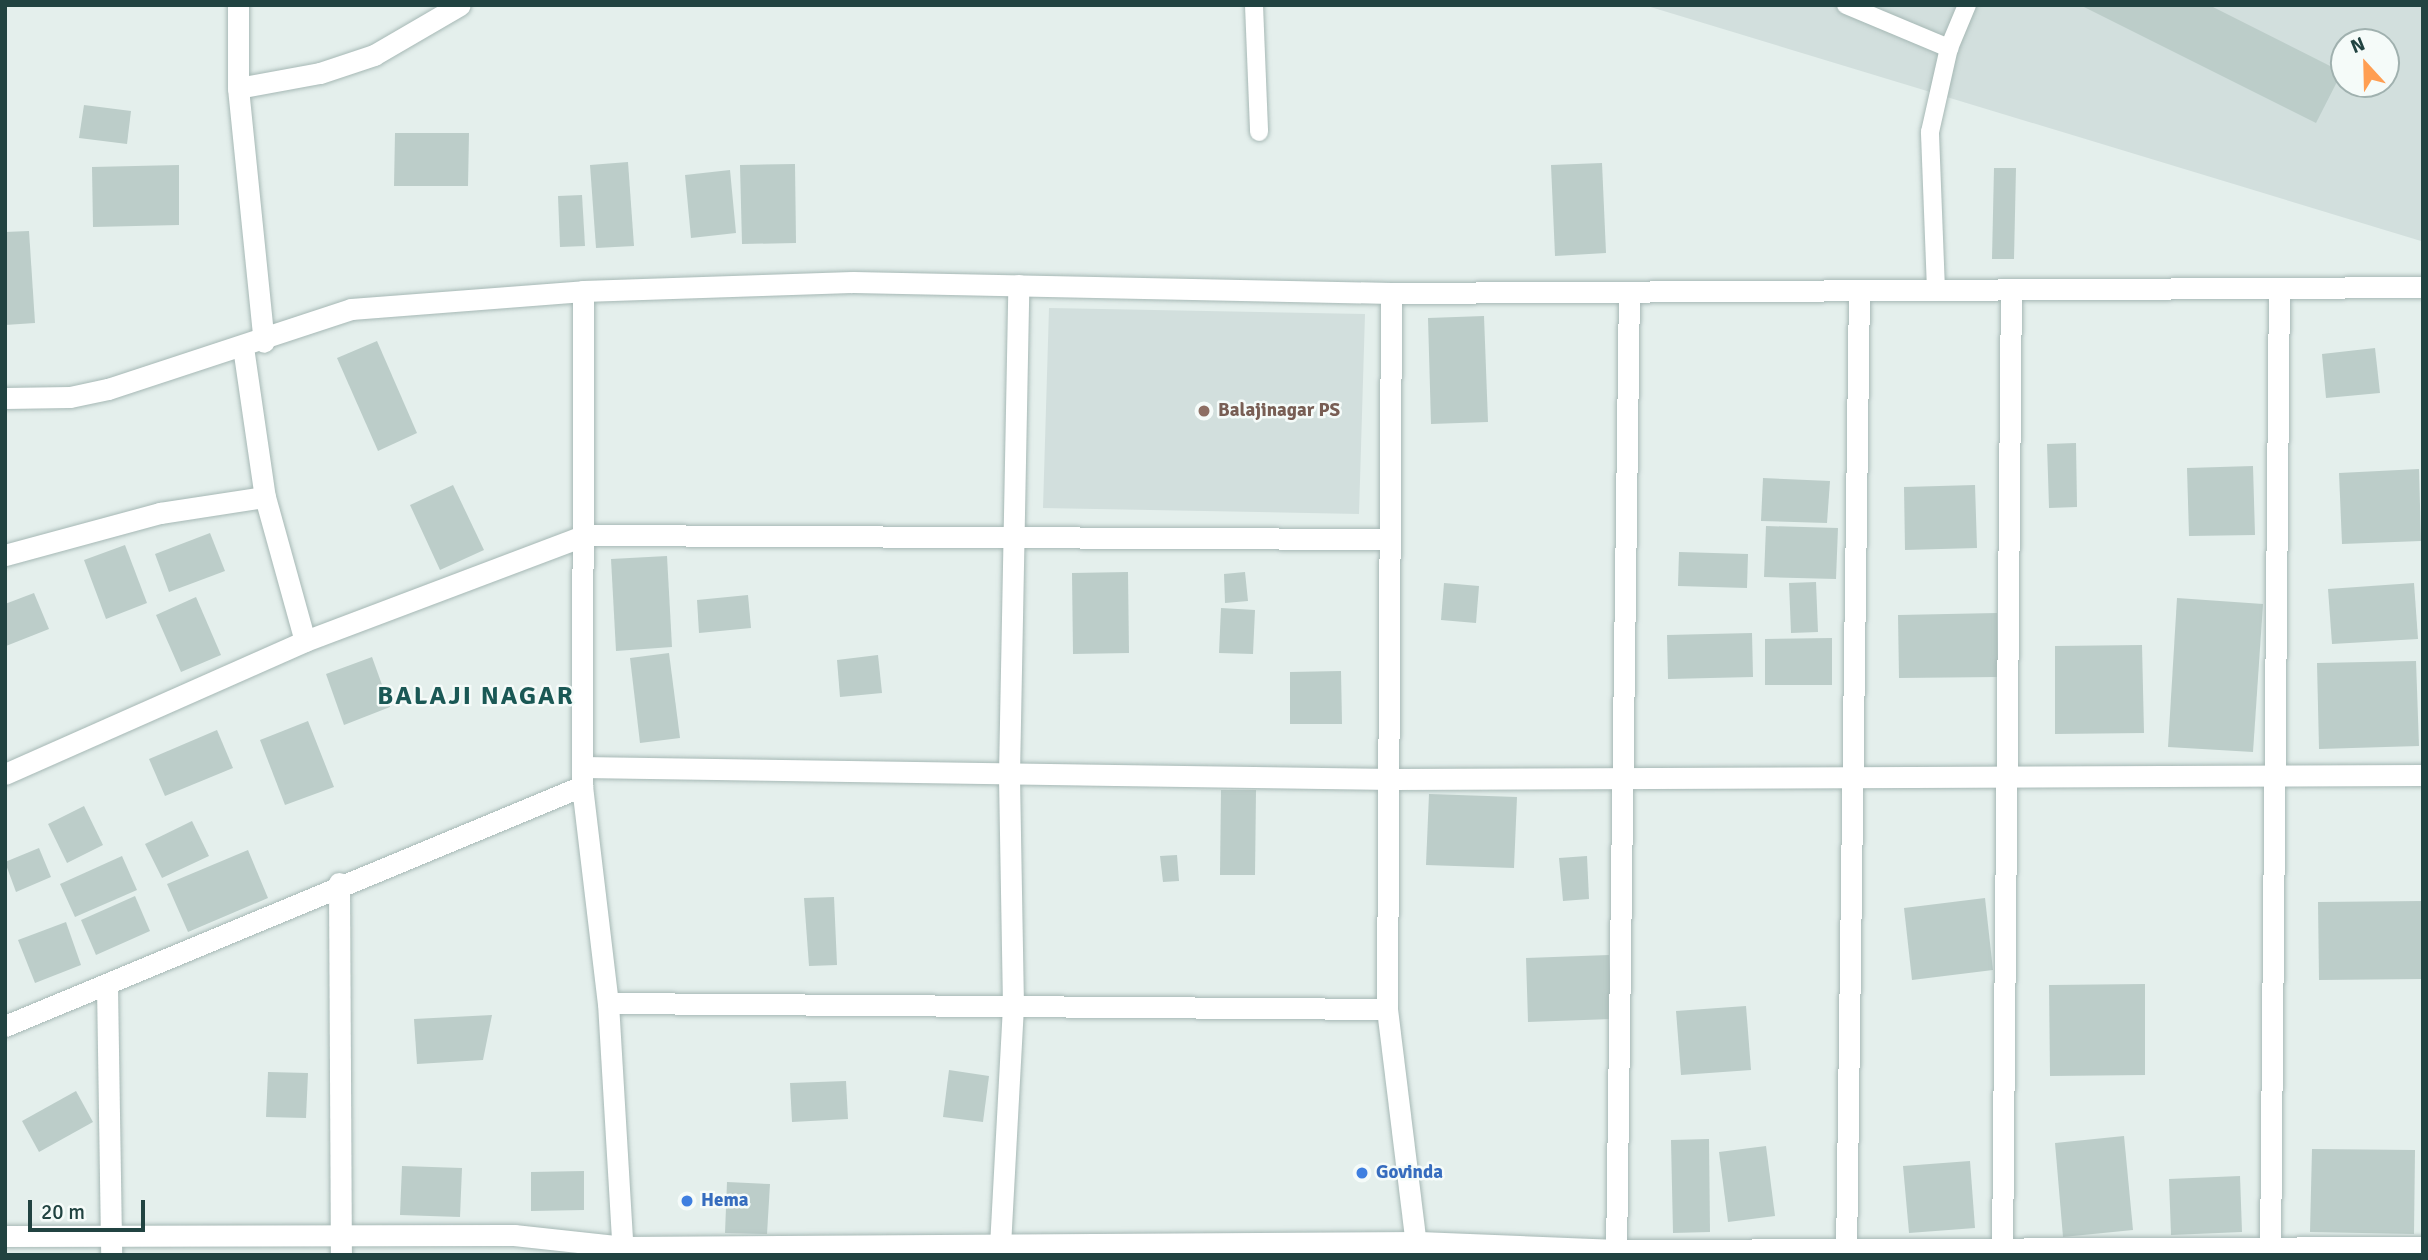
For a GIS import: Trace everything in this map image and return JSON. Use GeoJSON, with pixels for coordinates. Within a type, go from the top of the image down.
{"type":"FeatureCollection","features":[{"type":"Feature","properties":{"kind":"street"},"geometry":{"type":"LineString","coordinates":[[238,5],[238,88],[264,342]]}},
{"type":"Feature","properties":{"kind":"street"},"geometry":{"type":"LineString","coordinates":[[238,88],[320,73],[374,55],[460,5]]}},
{"type":"Feature","properties":{"kind":"street"},"geometry":{"type":"LineString","coordinates":[[5,398],[70,397],[264,342],[351,309],[583,291],[853,282],[1391,293],[2423,287]]}},
{"type":"Feature","properties":{"kind":"street"},"geometry":{"type":"LineString","coordinates":[[1000,1246],[1013,1006],[1009,774],[1011,539],[1018,285]]}},
{"type":"Feature","properties":{"kind":"street"},"geometry":{"type":"LineString","coordinates":[[2271,1251],[2279,288]]}},
{"type":"Feature","properties":{"kind":"street"},"geometry":{"type":"LineString","coordinates":[[2002,1252],[2009,776],[2011,289]]}},
{"type":"Feature","properties":{"kind":"street"},"geometry":{"type":"LineString","coordinates":[[583,291],[582,777],[608,1003],[624,1251]]}},
{"type":"Feature","properties":{"kind":"street"},"geometry":{"type":"LineString","coordinates":[[1846,1252],[1858,291]]}},
{"type":"Feature","properties":{"kind":"street"},"geometry":{"type":"LineString","coordinates":[[1391,293],[1389,538],[1392,779],[1387,1009],[1418,1248]]}},
{"type":"Feature","properties":{"kind":"street"},"geometry":{"type":"LineString","coordinates":[[1617,1253],[1619,776],[1629,293]]}},
{"type":"Feature","properties":{"kind":"street"},"geometry":{"type":"LineString","coordinates":[[243,347],[265,497],[305,640]]}},
{"type":"Feature","properties":{"kind":"street"},"geometry":{"type":"LineString","coordinates":[[5,555],[160,513],[265,497]]}},
{"type":"Feature","properties":{"kind":"street"},"geometry":{"type":"LineString","coordinates":[[5,774],[305,640],[584,535],[1011,539],[1389,538]]}},
{"type":"Feature","properties":{"kind":"street"},"geometry":{"type":"LineString","coordinates":[[5,1026],[107,986],[582,777],[1009,774],[1392,779],[1619,776],[2423,775]]}},
{"type":"Feature","properties":{"kind":"street"},"geometry":{"type":"LineString","coordinates":[[339,883],[341,1246]]}},
{"type":"Feature","properties":{"kind":"street"},"geometry":{"type":"LineString","coordinates":[[107,986],[111,1247]]}},
{"type":"Feature","properties":{"kind":"street"},"geometry":{"type":"LineString","coordinates":[[608,1003],[1387,1009]]}},
{"type":"Feature","properties":{"kind":"street"},"geometry":{"type":"LineString","coordinates":[[5,1236],[111,1247],[341,1246],[514,1235],[624,1251],[1000,1246],[1418,1248],[1617,1253],[2271,1251],[2423,1247]]}},
{"type":"Feature","properties":{"kind":"lane"},"geometry":{"type":"LineString","coordinates":[[1254,5],[1259,132]]}},
{"type":"Feature","properties":{"kind":"lane"},"geometry":{"type":"LineString","coordinates":[[1846,5],[1949,48]]}},
{"type":"Feature","properties":{"kind":"lane"},"geometry":{"type":"LineString","coordinates":[[1936,290],[1930,132],[1949,48],[1967,5]]}},
{"type":"Feature","properties":{"kind":"shaded area"},"geometry":{"type":"Polygon","coordinates":[[[1644,5],[2423,5],[2421,241],[1644,5]]]}},
{"type":"Feature","properties":{"kind":"shaded area","name":"Balajinagar PS"},"geometry":{"type":"Polygon","coordinates":[[[1049,308],[1365,314],[1359,514],[1043,508],[1049,308]]]}},
{"type":"Feature","properties":{"kind":"building"},"geometry":{"type":"Polygon","coordinates":[[[2080,5],[2209,5],[2330,66],[2330,96],[2316,123],[2080,5]]]}},
{"type":"Feature","properties":{"kind":"building"},"geometry":{"type":"Polygon","coordinates":[[[84,105],[131,111],[127,144],[79,138],[84,105]]]}},
{"type":"Feature","properties":{"kind":"building"},"geometry":{"type":"Polygon","coordinates":[[[395,133],[469,133],[468,186],[394,186],[395,133]]]}},
{"type":"Feature","properties":{"kind":"building"},"geometry":{"type":"Polygon","coordinates":[[[628,162],[634,246],[596,248],[590,165],[628,162]]]}},
{"type":"Feature","properties":{"kind":"building"},"geometry":{"type":"Polygon","coordinates":[[[1602,163],[1606,253],[1555,256],[1551,165],[1602,163]]]}},
{"type":"Feature","properties":{"kind":"building"},"geometry":{"type":"Polygon","coordinates":[[[795,164],[796,243],[742,244],[740,165],[795,164]]]}},
{"type":"Feature","properties":{"kind":"building"},"geometry":{"type":"Polygon","coordinates":[[[179,165],[179,225],[93,227],[92,167],[179,165]]]}},
{"type":"Feature","properties":{"kind":"building"},"geometry":{"type":"Polygon","coordinates":[[[1994,168],[2016,168],[2014,259],[1992,259],[1994,168]]]}},
{"type":"Feature","properties":{"kind":"building"},"geometry":{"type":"Polygon","coordinates":[[[730,170],[736,233],[691,238],[685,175],[730,170]]]}},
{"type":"Feature","properties":{"kind":"building"},"geometry":{"type":"Polygon","coordinates":[[[582,195],[585,246],[560,247],[558,196],[582,195]]]}},
{"type":"Feature","properties":{"kind":"building"},"geometry":{"type":"Polygon","coordinates":[[[29,231],[35,323],[5,325],[5,232],[29,231]]]}},
{"type":"Feature","properties":{"kind":"building"},"geometry":{"type":"Polygon","coordinates":[[[1484,316],[1488,422],[1431,424],[1428,318],[1484,316]]]}},
{"type":"Feature","properties":{"kind":"building"},"geometry":{"type":"Polygon","coordinates":[[[377,341],[417,433],[378,451],[337,358],[377,341]]]}},
{"type":"Feature","properties":{"kind":"building"},"geometry":{"type":"Polygon","coordinates":[[[2375,348],[2380,393],[2326,398],[2322,354],[2375,348]]]}},
{"type":"Feature","properties":{"kind":"building"},"geometry":{"type":"Polygon","coordinates":[[[2076,443],[2077,507],[2049,508],[2047,444],[2076,443]]]}},
{"type":"Feature","properties":{"kind":"building"},"geometry":{"type":"Polygon","coordinates":[[[2253,466],[2255,535],[2189,536],[2187,468],[2253,466]]]}},
{"type":"Feature","properties":{"kind":"building"},"geometry":{"type":"Polygon","coordinates":[[[2419,469],[2421,541],[2342,544],[2339,473],[2419,469]]]}},
{"type":"Feature","properties":{"kind":"building"},"geometry":{"type":"Polygon","coordinates":[[[1763,478],[1830,481],[1827,523],[1761,521],[1763,478]]]}},
{"type":"Feature","properties":{"kind":"building"},"geometry":{"type":"Polygon","coordinates":[[[453,485],[484,550],[440,570],[410,505],[453,485]]]}},
{"type":"Feature","properties":{"kind":"building"},"geometry":{"type":"Polygon","coordinates":[[[1975,485],[1977,548],[1905,550],[1904,487],[1975,485]]]}},
{"type":"Feature","properties":{"kind":"building"},"geometry":{"type":"Polygon","coordinates":[[[1766,526],[1838,528],[1836,579],[1764,577],[1766,526]]]}},
{"type":"Feature","properties":{"kind":"building"},"geometry":{"type":"Polygon","coordinates":[[[210,533],[225,571],[169,592],[155,554],[210,533]]]}},
{"type":"Feature","properties":{"kind":"building"},"geometry":{"type":"Polygon","coordinates":[[[125,545],[147,603],[106,619],[84,560],[125,545]]]}},
{"type":"Feature","properties":{"kind":"building"},"geometry":{"type":"Polygon","coordinates":[[[1679,552],[1748,554],[1747,588],[1678,586],[1679,552]]]}},
{"type":"Feature","properties":{"kind":"building"},"geometry":{"type":"Polygon","coordinates":[[[667,556],[672,647],[616,651],[611,559],[667,556]]]}},
{"type":"Feature","properties":{"kind":"building"},"geometry":{"type":"Polygon","coordinates":[[[1128,572],[1129,653],[1073,654],[1072,573],[1128,572]]]}},
{"type":"Feature","properties":{"kind":"building"},"geometry":{"type":"Polygon","coordinates":[[[1245,572],[1248,601],[1225,603],[1224,574],[1245,572]]]}},
{"type":"Feature","properties":{"kind":"building"},"geometry":{"type":"Polygon","coordinates":[[[1816,582],[1818,632],[1791,633],[1789,583],[1816,582]]]}},
{"type":"Feature","properties":{"kind":"building"},"geometry":{"type":"Polygon","coordinates":[[[1444,583],[1479,586],[1476,623],[1441,620],[1444,583]]]}},
{"type":"Feature","properties":{"kind":"building"},"geometry":{"type":"Polygon","coordinates":[[[2414,583],[2418,639],[2332,644],[2328,589],[2414,583]]]}},
{"type":"Feature","properties":{"kind":"building"},"geometry":{"type":"Polygon","coordinates":[[[34,593],[49,629],[6,646],[5,604],[34,593]]]}},
{"type":"Feature","properties":{"kind":"building"},"geometry":{"type":"Polygon","coordinates":[[[748,595],[751,628],[699,633],[697,600],[748,595]]]}},
{"type":"Feature","properties":{"kind":"building"},"geometry":{"type":"Polygon","coordinates":[[[196,597],[221,655],[181,672],[156,615],[196,597]]]}},
{"type":"Feature","properties":{"kind":"building"},"geometry":{"type":"Polygon","coordinates":[[[2177,598],[2263,604],[2253,752],[2168,747],[2177,598]]]}},
{"type":"Feature","properties":{"kind":"building"},"geometry":{"type":"Polygon","coordinates":[[[1221,608],[1255,610],[1253,654],[1219,653],[1221,608]]]}},
{"type":"Feature","properties":{"kind":"building"},"geometry":{"type":"Polygon","coordinates":[[[1997,613],[1998,677],[1899,678],[1898,615],[1997,613]]]}},
{"type":"Feature","properties":{"kind":"building"},"geometry":{"type":"Polygon","coordinates":[[[1752,633],[1753,677],[1668,679],[1667,635],[1752,633]]]}},
{"type":"Feature","properties":{"kind":"building"},"geometry":{"type":"Polygon","coordinates":[[[1832,638],[1832,685],[1765,685],[1765,639],[1832,638]]]}},
{"type":"Feature","properties":{"kind":"building"},"geometry":{"type":"Polygon","coordinates":[[[2142,645],[2144,733],[2055,734],[2055,646],[2142,645]]]}},
{"type":"Feature","properties":{"kind":"building"},"geometry":{"type":"Polygon","coordinates":[[[669,653],[680,738],[640,743],[630,658],[669,653]]]}},
{"type":"Feature","properties":{"kind":"building"},"geometry":{"type":"Polygon","coordinates":[[[878,655],[882,693],[840,697],[837,660],[878,655]]]}},
{"type":"Feature","properties":{"kind":"building"},"geometry":{"type":"Polygon","coordinates":[[[372,657],[390,707],[344,725],[326,674],[372,657]]]}},
{"type":"Feature","properties":{"kind":"building"},"geometry":{"type":"Polygon","coordinates":[[[2416,661],[2419,746],[2319,749],[2317,663],[2416,661]]]}},
{"type":"Feature","properties":{"kind":"building"},"geometry":{"type":"Polygon","coordinates":[[[1341,671],[1342,724],[1290,724],[1290,672],[1341,671]]]}},
{"type":"Feature","properties":{"kind":"building"},"geometry":{"type":"Polygon","coordinates":[[[308,721],[334,787],[285,805],[260,740],[308,721]]]}},
{"type":"Feature","properties":{"kind":"building"},"geometry":{"type":"Polygon","coordinates":[[[217,730],[233,768],[165,796],[149,759],[217,730]]]}},
{"type":"Feature","properties":{"kind":"building"},"geometry":{"type":"Polygon","coordinates":[[[1221,790],[1256,790],[1255,875],[1220,875],[1221,790]]]}},
{"type":"Feature","properties":{"kind":"building"},"geometry":{"type":"Polygon","coordinates":[[[1429,794],[1517,797],[1514,868],[1426,865],[1429,794]]]}},
{"type":"Feature","properties":{"kind":"building"},"geometry":{"type":"Polygon","coordinates":[[[84,806],[103,845],[67,863],[48,824],[84,806]]]}},
{"type":"Feature","properties":{"kind":"building"},"geometry":{"type":"Polygon","coordinates":[[[192,821],[209,856],[162,878],[145,844],[192,821]]]}},
{"type":"Feature","properties":{"kind":"building"},"geometry":{"type":"Polygon","coordinates":[[[39,848],[51,877],[16,892],[5,862],[39,848]]]}},
{"type":"Feature","properties":{"kind":"building"},"geometry":{"type":"Polygon","coordinates":[[[248,850],[268,898],[188,932],[167,884],[248,850]]]}},
{"type":"Feature","properties":{"kind":"building"},"geometry":{"type":"Polygon","coordinates":[[[1177,855],[1179,881],[1163,882],[1160,856],[1177,855]]]}},
{"type":"Feature","properties":{"kind":"building"},"geometry":{"type":"Polygon","coordinates":[[[122,856],[137,890],[75,917],[60,884],[122,856]]]}},
{"type":"Feature","properties":{"kind":"building"},"geometry":{"type":"Polygon","coordinates":[[[1587,856],[1589,899],[1563,901],[1559,858],[1587,856]]]}},
{"type":"Feature","properties":{"kind":"building"},"geometry":{"type":"Polygon","coordinates":[[[135,896],[150,931],[96,955],[81,920],[135,896]]]}},
{"type":"Feature","properties":{"kind":"building"},"geometry":{"type":"Polygon","coordinates":[[[834,897],[837,965],[809,966],[804,898],[834,897]]]}},
{"type":"Feature","properties":{"kind":"building"},"geometry":{"type":"Polygon","coordinates":[[[1985,898],[1993,970],[1912,980],[1904,908],[1985,898]]]}},
{"type":"Feature","properties":{"kind":"building"},"geometry":{"type":"Polygon","coordinates":[[[2423,901],[2423,979],[2319,980],[2318,902],[2423,901]]]}},
{"type":"Feature","properties":{"kind":"building"},"geometry":{"type":"Polygon","coordinates":[[[66,922],[81,965],[35,983],[18,940],[66,922]]]}},
{"type":"Feature","properties":{"kind":"building"},"geometry":{"type":"Polygon","coordinates":[[[1609,955],[1612,1019],[1528,1022],[1526,958],[1609,955]]]}},
{"type":"Feature","properties":{"kind":"building"},"geometry":{"type":"Polygon","coordinates":[[[2145,984],[2145,1075],[2050,1076],[2049,985],[2145,984]]]}},
{"type":"Feature","properties":{"kind":"building"},"geometry":{"type":"Polygon","coordinates":[[[1746,1006],[1751,1070],[1681,1075],[1676,1011],[1746,1006]]]}},
{"type":"Feature","properties":{"kind":"building"},"geometry":{"type":"Polygon","coordinates":[[[492,1015],[483,1060],[417,1064],[414,1019],[492,1015]]]}},
{"type":"Feature","properties":{"kind":"building"},"geometry":{"type":"Polygon","coordinates":[[[949,1070],[989,1076],[983,1122],[943,1117],[949,1070]]]}},
{"type":"Feature","properties":{"kind":"building"},"geometry":{"type":"Polygon","coordinates":[[[268,1072],[308,1073],[306,1118],[266,1117],[268,1072]]]}},
{"type":"Feature","properties":{"kind":"building"},"geometry":{"type":"Polygon","coordinates":[[[846,1081],[848,1119],[792,1122],[790,1083],[846,1081]]]}},
{"type":"Feature","properties":{"kind":"building"},"geometry":{"type":"Polygon","coordinates":[[[76,1091],[93,1122],[39,1152],[22,1121],[76,1091]]]}},
{"type":"Feature","properties":{"kind":"building"},"geometry":{"type":"Polygon","coordinates":[[[2124,1136],[2133,1230],[2063,1237],[2055,1143],[2124,1136]]]}},
{"type":"Feature","properties":{"kind":"building"},"geometry":{"type":"Polygon","coordinates":[[[1709,1139],[1710,1232],[1673,1233],[1671,1140],[1709,1139]]]}},
{"type":"Feature","properties":{"kind":"building"},"geometry":{"type":"Polygon","coordinates":[[[1766,1146],[1775,1216],[1728,1222],[1719,1152],[1766,1146]]]}},
{"type":"Feature","properties":{"kind":"building"},"geometry":{"type":"Polygon","coordinates":[[[2312,1149],[2415,1150],[2414,1234],[2310,1232],[2312,1149]]]}},
{"type":"Feature","properties":{"kind":"building"},"geometry":{"type":"Polygon","coordinates":[[[1970,1161],[1975,1228],[1909,1233],[1903,1166],[1970,1161]]]}},
{"type":"Feature","properties":{"kind":"building"},"geometry":{"type":"Polygon","coordinates":[[[402,1166],[462,1168],[460,1217],[400,1215],[402,1166]]]}},
{"type":"Feature","properties":{"kind":"building"},"geometry":{"type":"Polygon","coordinates":[[[584,1171],[584,1210],[531,1211],[531,1172],[584,1171]]]}},
{"type":"Feature","properties":{"kind":"building"},"geometry":{"type":"Polygon","coordinates":[[[2240,1176],[2242,1232],[2171,1235],[2169,1179],[2240,1176]]]}},
{"type":"Feature","properties":{"kind":"building"},"geometry":{"type":"Polygon","coordinates":[[[727,1182],[770,1184],[767,1234],[725,1233],[727,1182]]]}},
{"type":"Feature","properties":{"kind":"place","name":"Balajinagar PS"},"geometry":{"type":"Point","coordinates":[1204,411]}},
{"type":"Feature","properties":{"kind":"place","name":"Govinda"},"geometry":{"type":"Point","coordinates":[1362,1173]}},
{"type":"Feature","properties":{"kind":"place","name":"Hema"},"geometry":{"type":"Point","coordinates":[687,1201]}},
{"type":"Feature","properties":{"kind":"district","name":"BALAJI NAGAR"},"geometry":{"type":"Point","coordinates":[476,697]}}]}
